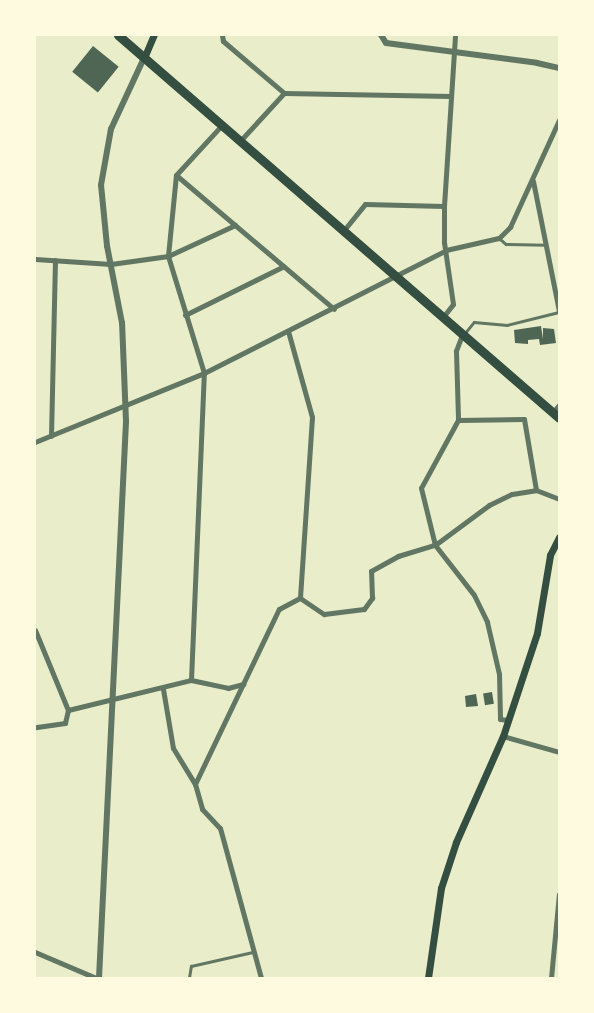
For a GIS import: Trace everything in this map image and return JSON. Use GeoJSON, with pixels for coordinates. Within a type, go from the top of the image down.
{"type":"FeatureCollection","features":[{"type":"Feature","properties":{"kind":"highway"},"geometry":{"type":"LineString","coordinates":[[118,35],[556,415]]}},
{"type":"Feature","properties":{"kind":"main road"},"geometry":{"type":"LineString","coordinates":[[144,58],[154,35]]}},
{"type":"Feature","properties":{"kind":"main road"},"geometry":{"type":"LineString","coordinates":[[428,978],[441,888],[456,842],[503,736],[537,633],[550,555],[559,537]]}},
{"type":"Feature","properties":{"kind":"street"},"geometry":{"type":"LineString","coordinates":[[222,35],[223,41],[284,93],[451,96]]}},
{"type":"Feature","properties":{"kind":"street"},"geometry":{"type":"LineString","coordinates":[[381,35],[386,43],[559,68]]}},
{"type":"Feature","properties":{"kind":"street"},"geometry":{"type":"LineString","coordinates":[[442,317],[453,304],[446,250],[444,206],[455,35]]}},
{"type":"Feature","properties":{"kind":"street"},"geometry":{"type":"LineString","coordinates":[[35,952],[98,978],[126,407],[122,323],[111,264],[101,185],[111,128],[144,58]]}},
{"type":"Feature","properties":{"kind":"street"},"geometry":{"type":"LineString","coordinates":[[240,141],[284,93]]}},
{"type":"Feature","properties":{"kind":"street"},"geometry":{"type":"LineString","coordinates":[[35,442],[126,407],[204,373],[334,309],[446,250],[500,238],[510,227],[559,120]]}},
{"type":"Feature","properties":{"kind":"street"},"geometry":{"type":"LineString","coordinates":[[191,680],[204,373],[168,256],[176,175],[222,126]]}},
{"type":"Feature","properties":{"kind":"street"},"geometry":{"type":"LineString","coordinates":[[176,175],[334,309]]}},
{"type":"Feature","properties":{"kind":"street"},"geometry":{"type":"LineString","coordinates":[[533,180],[559,312]]}},
{"type":"Feature","properties":{"kind":"street"},"geometry":{"type":"LineString","coordinates":[[344,230],[366,204],[444,206]]}},
{"type":"Feature","properties":{"kind":"street"},"geometry":{"type":"LineString","coordinates":[[35,258],[111,264],[168,256],[235,225]]}},
{"type":"Feature","properties":{"kind":"street"},"geometry":{"type":"LineString","coordinates":[[51,436],[55,260]]}},
{"type":"Feature","properties":{"kind":"street"},"geometry":{"type":"LineString","coordinates":[[185,315],[284,266]]}},
{"type":"Feature","properties":{"kind":"street"},"geometry":{"type":"LineString","coordinates":[[288,331],[312,417],[300,598]]}},
{"type":"Feature","properties":{"kind":"street"},"geometry":{"type":"LineString","coordinates":[[462,335],[456,351],[458,420],[421,488],[436,545],[474,595],[487,622],[499,674],[500,718],[508,720]]}},
{"type":"Feature","properties":{"kind":"street"},"geometry":{"type":"LineString","coordinates":[[556,415],[559,405]]}},
{"type":"Feature","properties":{"kind":"street"},"geometry":{"type":"LineString","coordinates":[[458,420],[524,419],[536,490]]}},
{"type":"Feature","properties":{"kind":"street"},"geometry":{"type":"LineString","coordinates":[[300,598],[324,614],[364,609],[372,598],[371,572],[398,556],[436,545],[489,505],[512,494],[536,490],[559,499]]}},
{"type":"Feature","properties":{"kind":"street"},"geometry":{"type":"LineString","coordinates":[[195,784],[279,609],[300,598]]}},
{"type":"Feature","properties":{"kind":"street"},"geometry":{"type":"LineString","coordinates":[[35,630],[68,710],[65,723],[35,727]]}},
{"type":"Feature","properties":{"kind":"street"},"geometry":{"type":"LineString","coordinates":[[68,710],[163,689],[191,680],[228,688],[243,684]]}},
{"type":"Feature","properties":{"kind":"street"},"geometry":{"type":"LineString","coordinates":[[163,689],[173,748],[195,784],[202,808],[220,828],[261,978]]}},
{"type":"Feature","properties":{"kind":"street"},"geometry":{"type":"LineString","coordinates":[[503,736],[559,752]]}},
{"type":"Feature","properties":{"kind":"street"},"geometry":{"type":"LineString","coordinates":[[551,978],[559,894]]}},
{"type":"Feature","properties":{"kind":"lane"},"geometry":{"type":"LineString","coordinates":[[500,238],[506,244],[545,245]]}},
{"type":"Feature","properties":{"kind":"lane"},"geometry":{"type":"LineString","coordinates":[[462,335],[474,322],[507,325],[559,312]]}},
{"type":"Feature","properties":{"kind":"lane"},"geometry":{"type":"LineString","coordinates":[[189,978],[191,966],[253,952]]}},
{"type":"Feature","properties":{"kind":"building"},"geometry":{"type":"Polygon","coordinates":[[[93,46],[119,67],[98,92],[72,72],[93,46]]]}},
{"type":"Feature","properties":{"kind":"building"},"geometry":{"type":"Polygon","coordinates":[[[541,326],[543,339],[543,328],[554,329],[556,343],[540,345],[539,339],[528,340],[528,344],[515,343],[514,330],[541,326]]]}},
{"type":"Feature","properties":{"kind":"building"},"geometry":{"type":"Polygon","coordinates":[[[492,692],[494,704],[485,705],[483,693],[492,692]]]}},
{"type":"Feature","properties":{"kind":"building"},"geometry":{"type":"Polygon","coordinates":[[[476,694],[478,706],[466,707],[465,696],[476,694]]]}}]}
